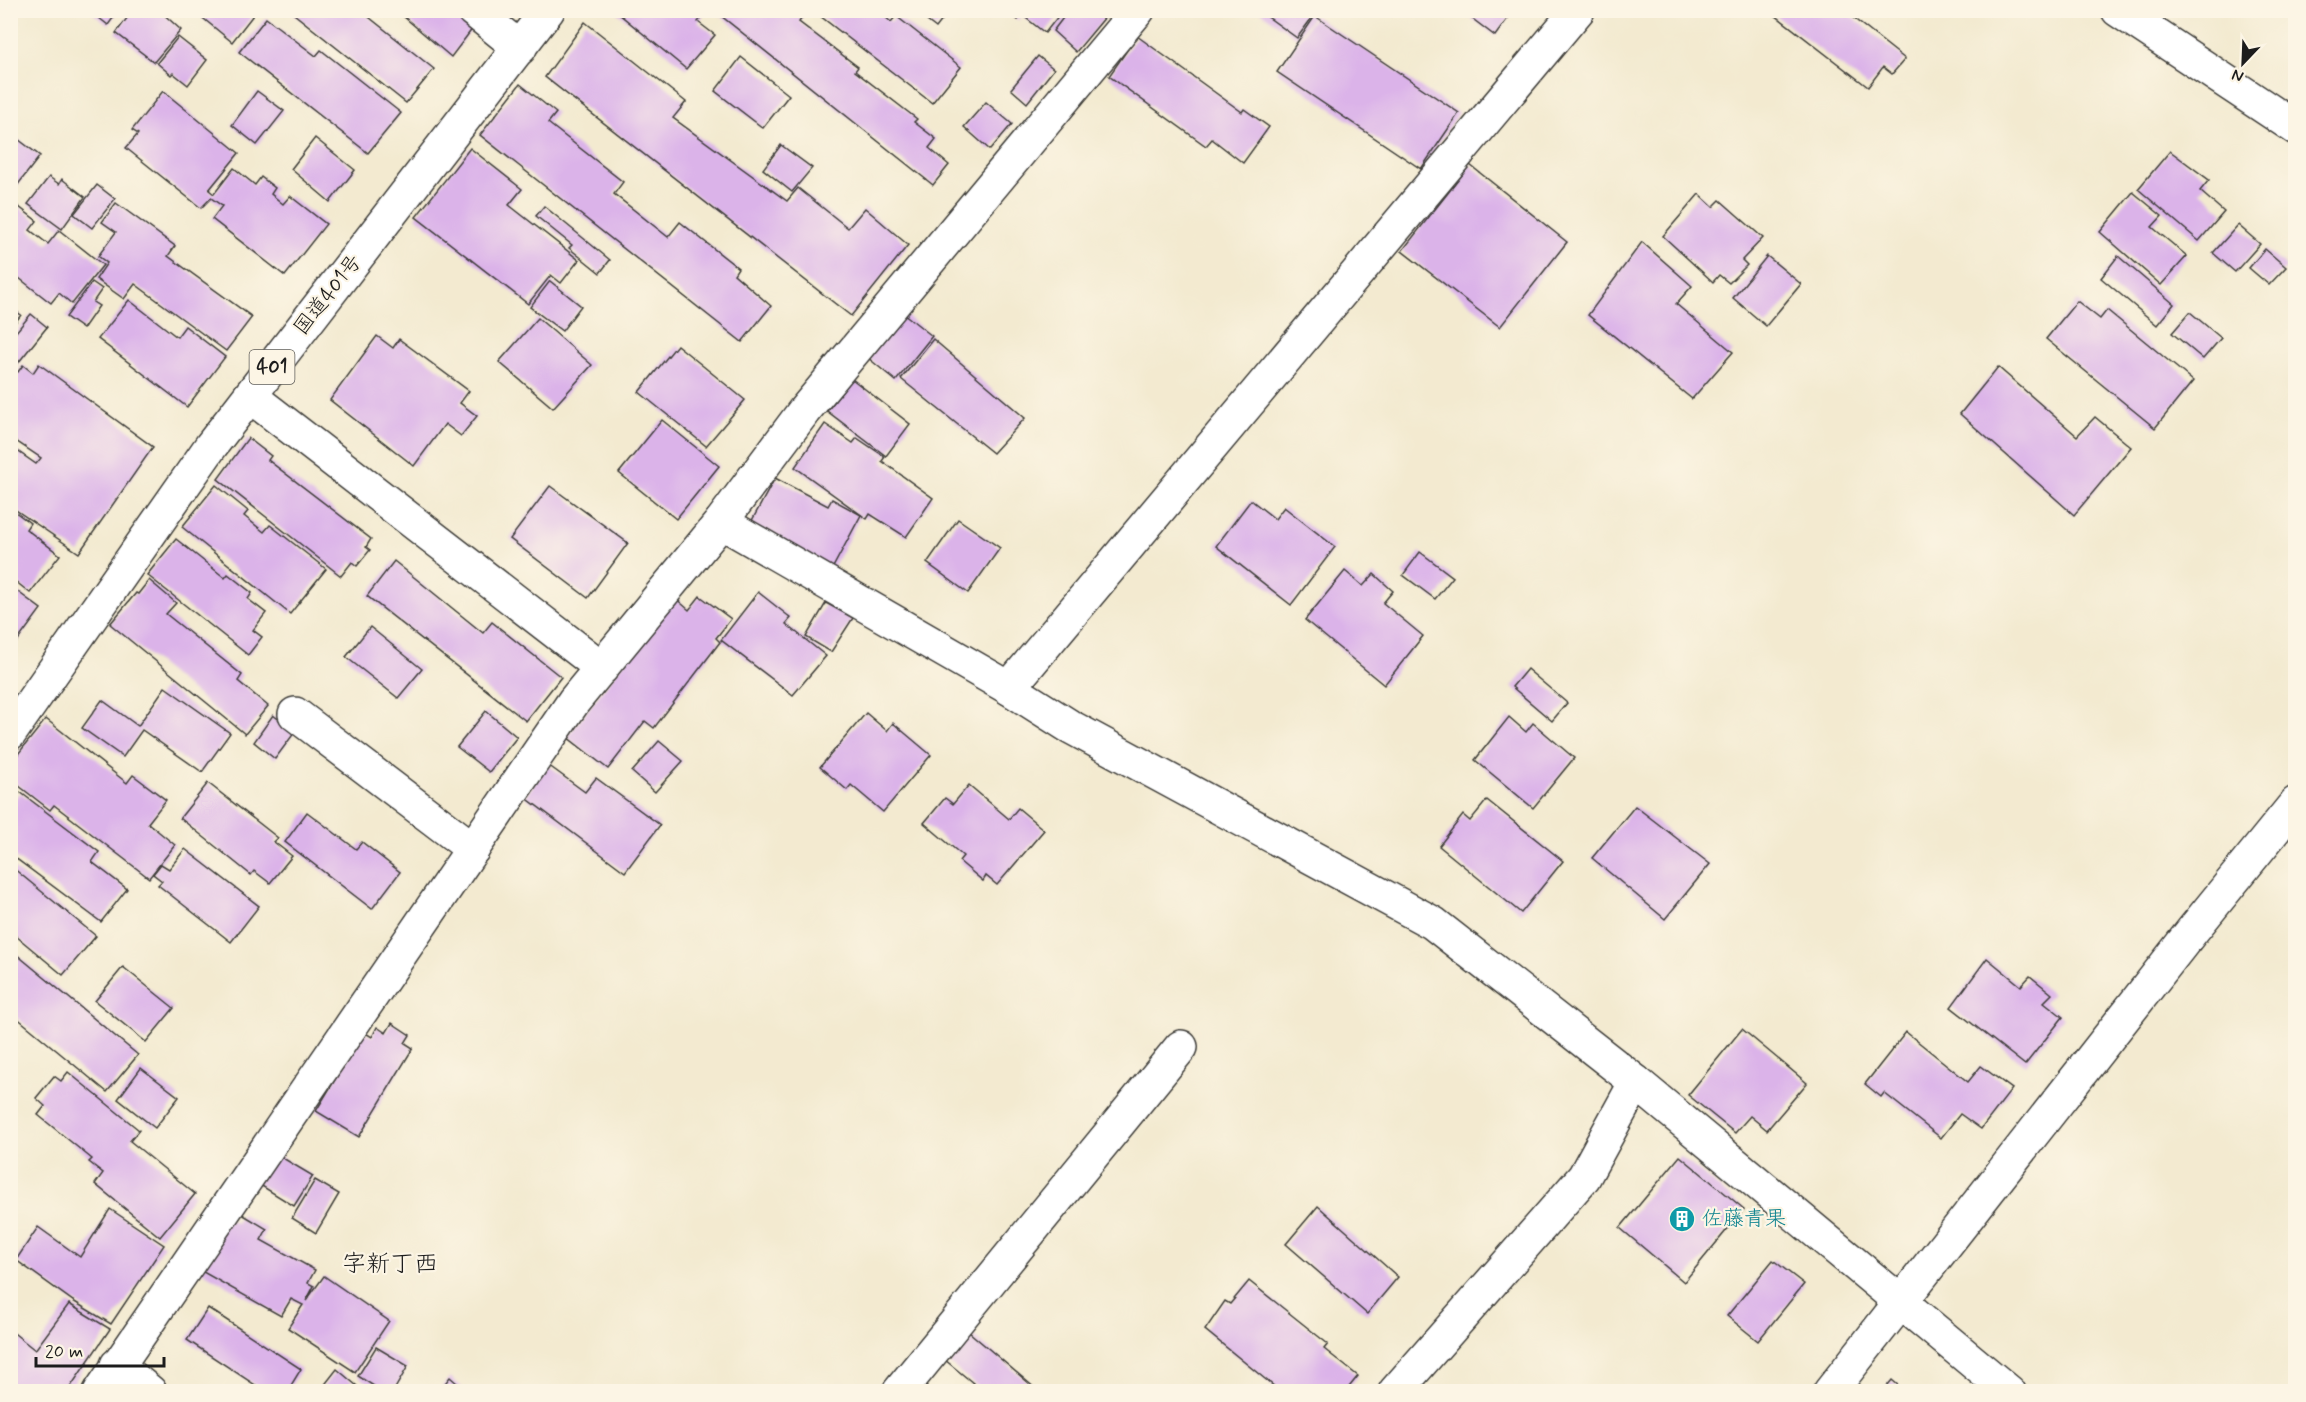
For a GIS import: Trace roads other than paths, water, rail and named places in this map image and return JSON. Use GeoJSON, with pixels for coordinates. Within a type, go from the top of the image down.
{"type":"FeatureCollection","features":[{"type":"Feature","properties":{"kind":"main road"},"geometry":{"type":"LineString","coordinates":[[473,10],[520,48]]}},
{"type":"Feature","properties":{"kind":"main road","name":"国道401号"},"geometry":{"type":"LineString","coordinates":[[10,733],[204,455],[548,10]]}},
{"type":"Feature","properties":{"kind":"main road"},"geometry":{"type":"LineString","coordinates":[[150,1392],[108,1378],[574,701],[721,522],[804,411],[1138,10]]}},
{"type":"Feature","properties":{"kind":"main road"},"geometry":{"type":"LineString","coordinates":[[1009,688],[1578,10]]}},
{"type":"Feature","properties":{"kind":"main road"},"geometry":{"type":"LineString","coordinates":[[2118,10],[2295,128]]}},
{"type":"Feature","properties":{"kind":"main road"},"geometry":{"type":"LineString","coordinates":[[250,396],[602,668]]}},
{"type":"Feature","properties":{"kind":"main road"},"geometry":{"type":"LineString","coordinates":[[721,522],[1009,688],[1069,726],[1433,923],[1636,1082],[2008,1392]]}},
{"type":"Feature","properties":{"kind":"main road"},"geometry":{"type":"LineString","coordinates":[[295,714],[473,849]]}},
{"type":"Feature","properties":{"kind":"main road"},"geometry":{"type":"LineString","coordinates":[[1830,1392],[2295,803]]}},
{"type":"Feature","properties":{"kind":"main road"},"geometry":{"type":"LineString","coordinates":[[898,1392],[1181,1047]]}},
{"type":"Feature","properties":{"kind":"main road"},"geometry":{"type":"LineString","coordinates":[[1395,1392],[1584,1177],[1636,1082]]}},
{"type":"Feature","properties":{"kind":"place","name":"佐藤青果"},"geometry":{"type":"Point","coordinates":[1682,1219]}},
{"type":"Feature","properties":{"kind":"district","name":"字新丁西"},"geometry":{"type":"Point","coordinates":[390,1264]}}]}
